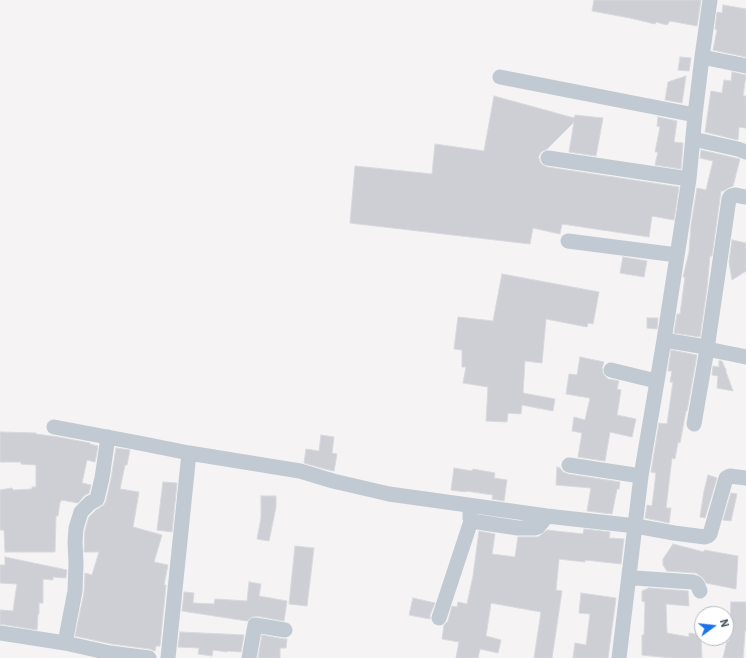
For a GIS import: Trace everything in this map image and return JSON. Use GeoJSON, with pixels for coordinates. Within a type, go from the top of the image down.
{"type":"FeatureCollection","features":[{"type":"Feature","properties":{"kind":"street"},"geometry":{"type":"LineString","coordinates":[[619,658],[641,476],[689,179],[695,115],[710,0]]}},
{"type":"Feature","properties":{"kind":"street"},"geometry":{"type":"LineString","coordinates":[[702,57],[746,66]]}},
{"type":"Feature","properties":{"kind":"street"},"geometry":{"type":"LineString","coordinates":[[500,77],[695,115]]}},
{"type":"Feature","properties":{"kind":"street"},"geometry":{"type":"LineString","coordinates":[[693,139],[742,150]]}},
{"type":"Feature","properties":{"kind":"street"},"geometry":{"type":"LineString","coordinates":[[548,158],[689,179]]}},
{"type":"Feature","properties":{"kind":"street"},"geometry":{"type":"LineString","coordinates":[[694,424],[703,348],[729,199],[734,195],[746,197]]}},
{"type":"Feature","properties":{"kind":"street"},"geometry":{"type":"LineString","coordinates":[[568,241],[677,255]]}},
{"type":"Feature","properties":{"kind":"street"},"geometry":{"type":"LineString","coordinates":[[664,340],[746,357]]}},
{"type":"Feature","properties":{"kind":"street"},"geometry":{"type":"LineString","coordinates":[[611,370],[656,381]]}},
{"type":"Feature","properties":{"kind":"street"},"geometry":{"type":"LineString","coordinates":[[54,427],[189,453],[300,471],[333,481],[470,513],[543,521],[636,526],[705,537],[710,534],[726,478],[730,476],[746,478]]}},
{"type":"Feature","properties":{"kind":"street"},"geometry":{"type":"LineString","coordinates":[[66,643],[75,590],[76,528],[81,512],[90,503],[97,499],[102,478],[108,437]]}},
{"type":"Feature","properties":{"kind":"street"},"geometry":{"type":"LineString","coordinates":[[168,658],[189,453]]}},
{"type":"Feature","properties":{"kind":"street"},"geometry":{"type":"LineString","coordinates":[[569,465],[641,476]]}},
{"type":"Feature","properties":{"kind":"street"},"geometry":{"type":"LineString","coordinates":[[439,618],[470,513]]}},
{"type":"Feature","properties":{"kind":"street"},"geometry":{"type":"LineString","coordinates":[[629,576],[635,578],[693,582],[696,583],[700,591]]}},
{"type":"Feature","properties":{"kind":"street"},"geometry":{"type":"LineString","coordinates":[[249,658],[255,625],[285,630]]}},
{"type":"Feature","properties":{"kind":"street"},"geometry":{"type":"LineString","coordinates":[[0,633],[66,643],[110,653],[149,658]]}},
{"type":"Feature","properties":{"kind":"building"},"geometry":{"type":"Polygon","coordinates":[[[594,0],[701,0],[697,26],[670,21],[667,25],[656,22],[655,24],[592,11],[594,0]]]}},
{"type":"Feature","properties":{"kind":"building"},"geometry":{"type":"Polygon","coordinates":[[[723,5],[746,9],[746,57],[713,50],[717,30],[715,29],[717,12],[722,13],[723,5]]]}},
{"type":"Feature","properties":{"kind":"building"},"geometry":{"type":"Polygon","coordinates":[[[680,57],[691,58],[689,71],[678,70],[680,57]]]}},
{"type":"Feature","properties":{"kind":"building"},"geometry":{"type":"Polygon","coordinates":[[[732,72],[746,75],[743,96],[746,96],[746,128],[739,127],[738,140],[705,132],[711,91],[722,93],[724,80],[731,81],[732,72]]]}},
{"type":"Feature","properties":{"kind":"building"},"geometry":{"type":"Polygon","coordinates":[[[686,76],[682,103],[665,100],[668,82],[686,76]]]}},
{"type":"Feature","properties":{"kind":"building"},"geometry":{"type":"Polygon","coordinates":[[[494,96],[574,118],[575,115],[603,118],[596,156],[569,152],[574,122],[547,149],[541,152],[538,158],[540,162],[547,167],[679,187],[674,220],[652,216],[649,237],[562,224],[560,234],[533,228],[530,244],[350,223],[355,166],[432,174],[435,144],[484,151],[494,96]]]}},
{"type":"Feature","properties":{"kind":"building"},"geometry":{"type":"Polygon","coordinates":[[[658,117],[677,121],[674,142],[683,143],[681,169],[655,165],[658,152],[655,152],[660,127],[657,126],[658,117]]]}},
{"type":"Feature","properties":{"kind":"building"},"geometry":{"type":"Polygon","coordinates":[[[701,150],[740,159],[733,186],[721,191],[712,256],[710,256],[700,337],[674,333],[677,314],[680,314],[685,277],[683,277],[689,252],[691,225],[697,188],[706,190],[713,161],[700,158],[701,150]]]}},
{"type":"Feature","properties":{"kind":"building"},"geometry":{"type":"Polygon","coordinates":[[[732,240],[746,243],[746,271],[732,280],[729,262],[732,240]]]}},
{"type":"Feature","properties":{"kind":"building"},"geometry":{"type":"Polygon","coordinates":[[[623,257],[647,261],[644,277],[620,273],[623,257]]]}},
{"type":"Feature","properties":{"kind":"building"},"geometry":{"type":"Polygon","coordinates":[[[502,274],[599,292],[593,324],[588,323],[587,327],[546,319],[542,363],[525,361],[523,393],[555,399],[553,411],[522,405],[521,414],[508,413],[507,422],[486,421],[488,387],[463,383],[466,367],[462,367],[462,350],[454,349],[458,317],[493,321],[502,274]]]}},
{"type":"Feature","properties":{"kind":"building"},"geometry":{"type":"Polygon","coordinates":[[[647,318],[658,318],[657,329],[647,328],[647,318]]]}},
{"type":"Feature","properties":{"kind":"building"},"geometry":{"type":"Polygon","coordinates":[[[671,350],[697,355],[680,443],[678,442],[675,459],[672,458],[666,508],[671,508],[669,523],[645,518],[647,505],[652,506],[656,473],[651,472],[659,423],[667,424],[673,382],[670,382],[672,371],[668,371],[671,350]]]}},
{"type":"Feature","properties":{"kind":"building"},"geometry":{"type":"Polygon","coordinates":[[[580,357],[604,362],[602,368],[605,376],[608,379],[619,381],[617,389],[621,390],[617,415],[636,419],[632,437],[610,432],[605,461],[578,457],[582,433],[572,431],[574,417],[585,420],[590,398],[566,394],[569,374],[577,375],[580,357]]]}},
{"type":"Feature","properties":{"kind":"building"},"geometry":{"type":"Polygon","coordinates":[[[719,361],[722,361],[726,369],[733,391],[717,388],[718,376],[712,375],[713,366],[719,367],[719,361]]]}},
{"type":"Feature","properties":{"kind":"building"},"geometry":{"type":"Polygon","coordinates":[[[0,432],[36,433],[90,443],[98,446],[95,462],[87,460],[82,483],[91,485],[89,493],[78,503],[61,500],[60,502],[58,516],[56,516],[55,552],[5,552],[4,530],[0,530],[0,490],[12,488],[13,490],[32,489],[32,487],[36,487],[36,465],[21,464],[21,462],[0,462],[0,432]]]}},
{"type":"Feature","properties":{"kind":"building"},"geometry":{"type":"Polygon","coordinates":[[[321,435],[334,437],[332,453],[337,454],[334,471],[304,463],[306,449],[319,451],[321,435]]]}},
{"type":"Feature","properties":{"kind":"building"},"geometry":{"type":"Polygon","coordinates":[[[116,448],[130,450],[120,489],[139,492],[133,527],[162,535],[154,562],[168,565],[164,585],[166,585],[160,646],[156,646],[155,651],[75,636],[84,593],[85,573],[92,575],[99,552],[84,552],[85,530],[89,517],[104,505],[106,501],[116,448]]]}},
{"type":"Feature","properties":{"kind":"building"},"geometry":{"type":"Polygon","coordinates":[[[557,467],[568,474],[620,482],[619,489],[617,489],[612,514],[587,511],[591,488],[556,485],[557,467]]]}},
{"type":"Feature","properties":{"kind":"building"},"geometry":{"type":"Polygon","coordinates":[[[454,468],[472,471],[473,469],[495,473],[494,478],[507,480],[504,501],[492,499],[493,495],[451,490],[454,468]]]}},
{"type":"Feature","properties":{"kind":"building"},"geometry":{"type":"Polygon","coordinates":[[[708,475],[717,478],[705,518],[700,517],[708,475]]]}},
{"type":"Feature","properties":{"kind":"building"},"geometry":{"type":"Polygon","coordinates":[[[163,482],[177,483],[172,532],[157,530],[163,482]]]}},
{"type":"Feature","properties":{"kind":"building"},"geometry":{"type":"Polygon","coordinates":[[[731,493],[737,494],[731,521],[723,520],[731,493]]]}},
{"type":"Feature","properties":{"kind":"building"},"geometry":{"type":"Polygon","coordinates":[[[261,496],[276,496],[276,507],[269,541],[257,539],[261,518],[261,496]]]}},
{"type":"Feature","properties":{"kind":"building"},"geometry":{"type":"Polygon","coordinates":[[[584,529],[610,532],[609,538],[624,539],[621,564],[559,559],[556,590],[562,591],[552,658],[534,658],[541,612],[491,603],[486,636],[501,640],[498,653],[480,649],[478,658],[456,658],[459,642],[442,639],[444,625],[448,621],[452,606],[457,607],[458,602],[467,604],[473,576],[479,531],[495,534],[492,554],[515,557],[518,537],[538,537],[547,530],[583,534],[584,529]]]}},
{"type":"Feature","properties":{"kind":"building"},"geometry":{"type":"Polygon","coordinates":[[[673,544],[704,552],[704,550],[738,556],[736,589],[706,583],[703,578],[696,573],[667,571],[663,565],[663,559],[673,544]]]}},
{"type":"Feature","properties":{"kind":"building"},"geometry":{"type":"Polygon","coordinates":[[[295,546],[314,548],[307,606],[289,604],[295,546]]]}},
{"type":"Feature","properties":{"kind":"building"},"geometry":{"type":"Polygon","coordinates":[[[5,557],[67,570],[66,578],[53,577],[53,580],[43,579],[43,603],[39,603],[37,630],[0,624],[0,610],[13,611],[17,584],[0,583],[0,565],[5,565],[5,557]]]}},
{"type":"Feature","properties":{"kind":"building"},"geometry":{"type":"Polygon","coordinates":[[[249,582],[261,584],[259,596],[287,601],[284,621],[256,616],[247,621],[182,611],[184,592],[194,593],[193,603],[214,604],[215,599],[247,601],[249,582]]]}},
{"type":"Feature","properties":{"kind":"building"},"geometry":{"type":"Polygon","coordinates":[[[649,588],[688,591],[689,606],[666,604],[667,633],[689,637],[689,633],[694,634],[694,646],[701,646],[702,658],[671,658],[642,655],[645,602],[642,601],[642,591],[649,588]]]}},
{"type":"Feature","properties":{"kind":"building"},"geometry":{"type":"Polygon","coordinates":[[[581,593],[616,598],[608,658],[573,658],[575,643],[586,645],[590,614],[579,613],[581,593]]]}},
{"type":"Feature","properties":{"kind":"building"},"geometry":{"type":"Polygon","coordinates":[[[413,598],[435,603],[430,619],[409,615],[413,598]]]}},
{"type":"Feature","properties":{"kind":"building"},"geometry":{"type":"Polygon","coordinates":[[[731,602],[746,602],[746,631],[743,658],[723,658],[726,646],[734,646],[734,606],[731,606],[731,602]]]}},
{"type":"Feature","properties":{"kind":"building"},"geometry":{"type":"Polygon","coordinates":[[[180,632],[244,635],[241,652],[213,650],[212,656],[198,654],[199,648],[178,647],[180,632]]]}},
{"type":"Feature","properties":{"kind":"building"},"geometry":{"type":"Polygon","coordinates":[[[262,635],[287,639],[286,648],[280,648],[280,658],[258,658],[262,635]]]}}]}
